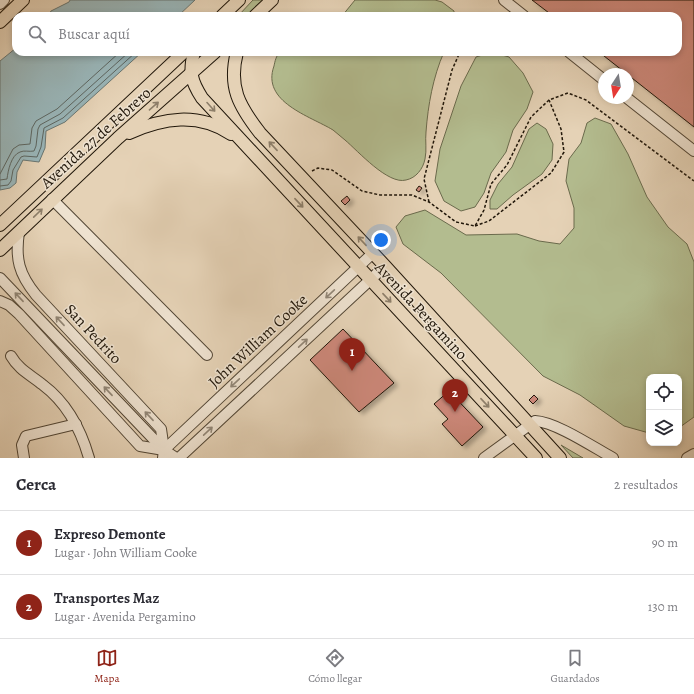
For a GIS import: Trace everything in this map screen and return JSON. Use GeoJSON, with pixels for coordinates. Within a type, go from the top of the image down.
{"type":"FeatureCollection","features":[{"type":"Feature","properties":{"kind":"main road"},"geometry":{"type":"LineString","coordinates":[[0,22],[23,0]]}},
{"type":"Feature","properties":{"kind":"main road"},"geometry":{"type":"LineString","coordinates":[[226,12],[239,0]]}},
{"type":"Feature","properties":{"kind":"main road"},"geometry":{"type":"LineString","coordinates":[[259,12],[272,0]]}},
{"type":"Feature","properties":{"kind":"main road","name":"Avenida 27 de Febrero"},"geometry":{"type":"LineString","coordinates":[[0,225],[180,56]]}},
{"type":"Feature","properties":{"kind":"main road","name":"Avenida Pergamino"},"geometry":{"type":"LineString","coordinates":[[193,56],[191,74],[196,88],[202,98],[536,458]]}},
{"type":"Feature","properties":{"kind":"main road","name":"Avenida 27 de Febrero"},"geometry":{"type":"LineString","coordinates":[[0,250],[118,138],[211,56]]}},
{"type":"Feature","properties":{"kind":"main road","name":"Avenida Pergamino"},"geometry":{"type":"LineString","coordinates":[[236,56],[234,84],[238,98],[244,112],[260,133],[373,253],[560,458]]}},
{"type":"Feature","properties":{"kind":"main road"},"geometry":{"type":"LineString","coordinates":[[118,138],[153,123],[172,119],[191,120],[215,126],[242,141]]}},
{"type":"Feature","properties":{"kind":"street"},"geometry":{"type":"LineString","coordinates":[[0,4],[4,0]]}},
{"type":"Feature","properties":{"kind":"street"},"geometry":{"type":"LineString","coordinates":[[504,0],[519,12]]}},
{"type":"Feature","properties":{"kind":"street"},"geometry":{"type":"LineString","coordinates":[[574,56],[598,75]]}},
{"type":"Feature","properties":{"kind":"street"},"geometry":{"type":"LineString","coordinates":[[634,104],[694,151]]}},
{"type":"Feature","properties":{"kind":"street"},"geometry":{"type":"LineString","coordinates":[[52,199],[207,356]]}},
{"type":"Feature","properties":{"kind":"street","name":"San Pedrito"},"geometry":{"type":"LineString","coordinates":[[19,232],[17,252],[18,265],[23,277],[36,295],[161,429],[163,454]]}},
{"type":"Feature","properties":{"kind":"street","name":"John William Cooke"},"geometry":{"type":"LineString","coordinates":[[163,454],[373,253]]}},
{"type":"Feature","properties":{"kind":"street","name":"John William Cooke"},"geometry":{"type":"LineString","coordinates":[[179,458],[385,266]]}},
{"type":"Feature","properties":{"kind":"street","name":"San Pedrito"},"geometry":{"type":"LineString","coordinates":[[0,278],[163,454]]}},
{"type":"Feature","properties":{"kind":"street","name":"San Pedrito"},"geometry":{"type":"LineString","coordinates":[[0,301],[8,305],[19,314],[140,446],[176,458]]}},
{"type":"Feature","properties":{"kind":"street"},"geometry":{"type":"LineString","coordinates":[[11,356],[17,366],[44,385],[66,408],[76,424],[84,442],[88,458]]}},
{"type":"Feature","properties":{"kind":"street"},"geometry":{"type":"LineString","coordinates":[[484,458],[535,421],[546,423],[565,432],[613,458]]}},
{"type":"Feature","properties":{"kind":"street"},"geometry":{"type":"LineString","coordinates":[[24,458],[22,445],[26,436],[76,424]]}},
{"type":"Feature","properties":{"kind":"street"},"geometry":{"type":"LineString","coordinates":[[687,458],[694,454]]}},
{"type":"Feature","properties":{"kind":"path"},"geometry":{"type":"LineString","coordinates":[[429,202],[424,179],[452,70],[458,56]]}},
{"type":"Feature","properties":{"kind":"path"},"geometry":{"type":"LineString","coordinates":[[476,226],[484,210],[491,184],[507,165],[531,117],[549,100],[568,93],[586,100],[694,181]]}},
{"type":"Feature","properties":{"kind":"path"},"geometry":{"type":"LineString","coordinates":[[301,177],[318,168],[332,170],[362,191],[380,195],[412,195],[429,202],[456,222],[476,226],[489,221],[551,173],[564,152],[560,129],[549,100]]}},
{"type":"Feature","properties":{"kind":"green space"},"geometry":{"type":"Polygon","coordinates":[[[253,0],[264,0],[251,12],[242,12],[253,0]]]}},
{"type":"Feature","properties":{"kind":"green space"},"geometry":{"type":"Polygon","coordinates":[[[355,0],[435,0],[442,2],[454,11],[454,12],[345,12],[355,0]]]}},
{"type":"Feature","properties":{"kind":"green space"},"geometry":{"type":"Polygon","coordinates":[[[277,56],[443,56],[437,71],[430,101],[426,135],[426,156],[423,166],[413,177],[406,180],[399,180],[382,172],[333,130],[301,113],[281,98],[274,89],[272,79],[275,60],[277,56]]]}},
{"type":"Feature","properties":{"kind":"green space"},"geometry":{"type":"Polygon","coordinates":[[[476,57],[509,57],[523,73],[533,92],[527,109],[513,130],[506,152],[491,173],[484,193],[475,207],[461,211],[444,201],[435,181],[440,149],[461,86],[476,57]]]}},
{"type":"Feature","properties":{"kind":"green space"},"geometry":{"type":"Polygon","coordinates":[[[595,118],[611,124],[628,154],[647,197],[668,227],[687,244],[694,262],[694,417],[682,426],[682,374],[646,374],[646,432],[624,426],[580,395],[543,376],[441,273],[403,244],[396,227],[405,216],[425,210],[466,235],[517,234],[539,241],[560,244],[574,228],[574,208],[566,181],[569,159],[581,143],[587,123],[595,118]]]}},
{"type":"Feature","properties":{"kind":"green space"},"geometry":{"type":"Polygon","coordinates":[[[537,123],[546,129],[553,144],[552,160],[542,174],[513,195],[497,209],[490,209],[490,200],[498,184],[512,167],[529,129],[537,123]]]}},
{"type":"Feature","properties":{"kind":"green space"},"geometry":{"type":"Polygon","coordinates":[[[561,445],[583,458],[573,458],[561,445]]]}},
{"type":"Feature","properties":{"kind":"water"},"geometry":{"type":"Polygon","coordinates":[[[70,0],[195,0],[182,12],[50,12],[70,0]]]}},
{"type":"Feature","properties":{"kind":"water"},"geometry":{"type":"Polygon","coordinates":[[[12,51],[12,56],[138,56],[65,122],[46,131],[45,148],[39,162],[23,160],[17,172],[16,183],[10,188],[0,190],[0,61],[12,51]]]}},
{"type":"Feature","properties":{"kind":"building"},"geometry":{"type":"Polygon","coordinates":[[[532,0],[694,0],[694,127],[634,80],[634,68],[619,68],[604,56],[682,56],[682,12],[548,12],[532,0]]]}},
{"type":"Feature","properties":{"kind":"building"},"geometry":{"type":"Polygon","coordinates":[[[419,186],[422,188],[419,192],[416,190],[419,186]]]}},
{"type":"Feature","properties":{"kind":"building"},"geometry":{"type":"Polygon","coordinates":[[[347,196],[350,200],[345,205],[341,201],[347,196]]]}},
{"type":"Feature","properties":{"kind":"building"},"geometry":{"type":"Polygon","coordinates":[[[343,329],[394,383],[359,412],[310,360],[343,329]]]}},
{"type":"Feature","properties":{"kind":"building"},"geometry":{"type":"Polygon","coordinates":[[[449,391],[483,427],[462,446],[442,424],[448,419],[434,404],[449,391]]]}},
{"type":"Feature","properties":{"kind":"building"},"geometry":{"type":"Polygon","coordinates":[[[534,395],[538,399],[533,404],[529,400],[534,395]]]}},
{"type":"Feature","properties":{"kind":"place","name":"Expreso Demonte"},"geometry":{"type":"Point","coordinates":[352,371]}},
{"type":"Feature","properties":{"kind":"place","name":"Transportes Maz"},"geometry":{"type":"Point","coordinates":[455,412]}}]}
